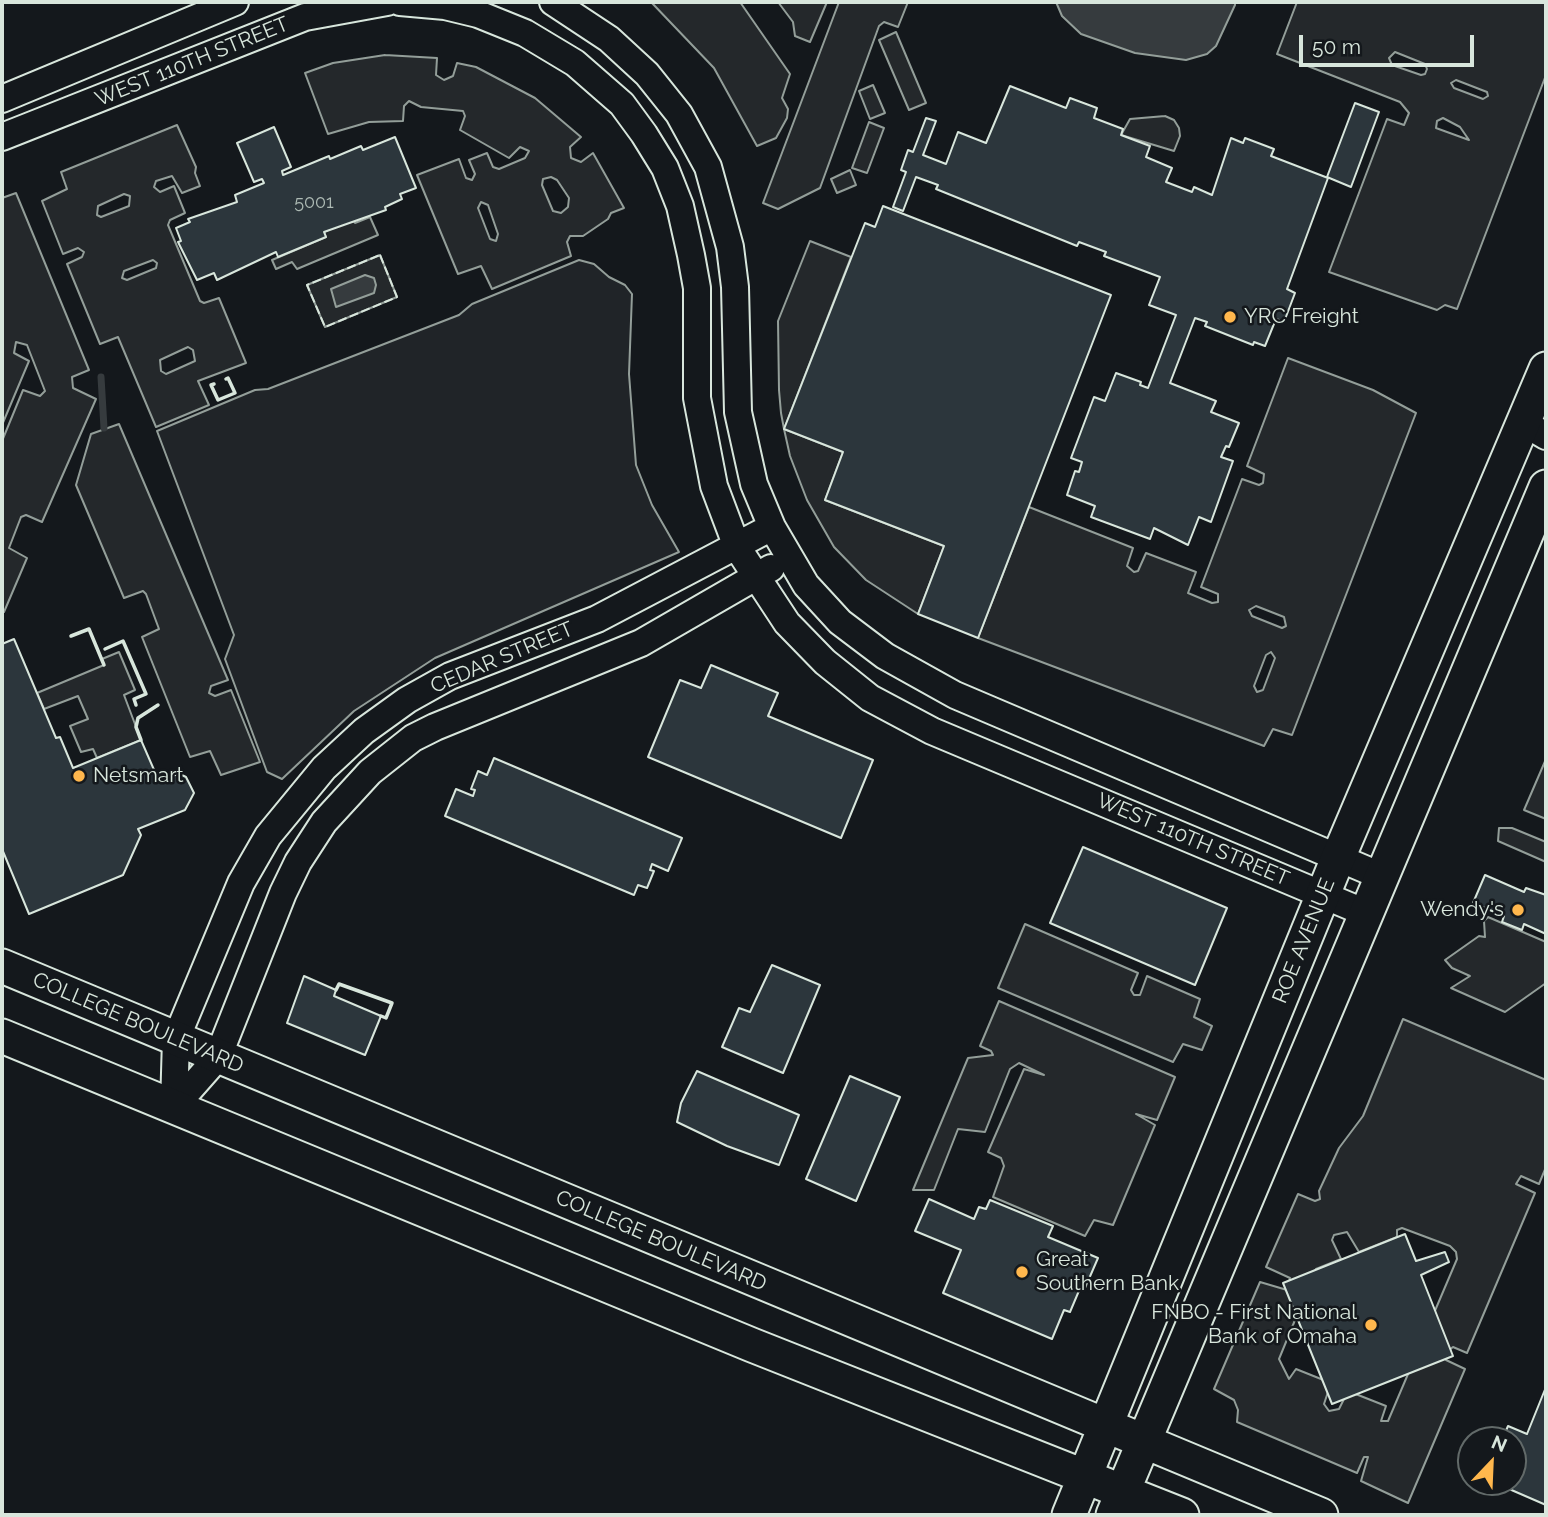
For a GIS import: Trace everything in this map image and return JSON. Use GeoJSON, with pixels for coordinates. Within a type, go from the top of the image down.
{"type":"FeatureCollection","features":[{"type":"Feature","properties":{"kind":"main road","name":"ROE AVENUE"},"geometry":{"type":"LineString","coordinates":[[1069,1515],[1338,858],[1535,429],[1544,379]]}},
{"type":"Feature","properties":{"kind":"main road"},"geometry":{"type":"LineString","coordinates":[[1118,1504],[1546,488]]}},
{"type":"Feature","properties":{"kind":"main road","name":"COLLEGE BOULEVARD"},"geometry":{"type":"LineString","coordinates":[[2,965],[1321,1515]]}},
{"type":"Feature","properties":{"kind":"main road"},"geometry":{"type":"LineString","coordinates":[[2,1036],[1084,1478],[1118,1504],[1182,1515]]}},
{"type":"Feature","properties":{"kind":"main road"},"geometry":{"type":"LineString","coordinates":[[1251,1070],[1258,1098],[1251,1118],[1268,1151]]}},
{"type":"Feature","properties":{"kind":"main road"},"geometry":{"type":"LineString","coordinates":[[1225,1134],[1237,1149],[1240,1164],[1227,1191],[1228,1207],[1239,1221]]}},
{"type":"Feature","properties":{"kind":"street","name":"WEST 110TH STREET"},"geometry":{"type":"LineString","coordinates":[[2,99],[235,2]]}},
{"type":"Feature","properties":{"kind":"street","name":"WEST 110TH STREET"},"geometry":{"type":"LineString","coordinates":[[2,137],[305,17],[387,2]]}},
{"type":"Feature","properties":{"kind":"street","name":"WEST 110TH STREET"},"geometry":{"type":"LineString","coordinates":[[400,2],[467,11],[525,33],[575,63],[622,104],[644,134],[665,168],[680,206],[691,255],[697,288],[696,398],[714,486],[737,547],[787,623],[825,662],[870,698],[932,731],[1366,913]]}},
{"type":"Feature","properties":{"kind":"street","name":"WEST 110TH STREET"},"geometry":{"type":"LineString","coordinates":[[553,2],[609,39],[647,74],[679,114],[708,167],[730,247],[735,287],[734,370],[739,422],[754,484],[772,527],[806,585],[840,622],[885,656],[955,695],[1381,876]]}},
{"type":"Feature","properties":{"kind":"street","name":"CEDAR STREET"},"geometry":{"type":"LineString","coordinates":[[174,1107],[176,1039],[241,883],[268,836],[324,768],[364,731],[407,700],[450,676],[597,619],[772,527]]}},
{"type":"Feature","properties":{"kind":"street","name":"CEDAR STREET"},"geometry":{"type":"LineString","coordinates":[[174,1107],[218,1057],[283,893],[298,862],[324,822],[370,772],[413,738],[456,716],[641,643],[789,556]]}},
{"type":"Feature","properties":{"kind":"street"},"geometry":{"type":"LineString","coordinates":[[1058,784],[1074,745]]}},
{"type":"Feature","properties":{"kind":"street"},"geometry":{"type":"LineString","coordinates":[[268,836],[298,862]]}},
{"type":"Feature","properties":{"kind":"shaded area"},"geometry":{"type":"Polygon","coordinates":[[[651,2],[740,2],[790,74],[782,98],[788,109],[787,118],[776,138],[757,146],[714,68],[651,2]]]}},
{"type":"Feature","properties":{"kind":"shaded area"},"geometry":{"type":"Polygon","coordinates":[[[778,2],[827,2],[810,42],[795,36],[793,22],[778,2]]]}},
{"type":"Feature","properties":{"kind":"shaded area"},"geometry":{"type":"Polygon","coordinates":[[[839,2],[908,2],[898,27],[884,22],[879,26],[820,188],[778,209],[763,203],[839,2]]]}},
{"type":"Feature","properties":{"kind":"shaded area"},"geometry":{"type":"Polygon","coordinates":[[[1056,2],[1235,2],[1235,5],[1216,46],[1207,54],[1186,60],[1135,53],[1081,34],[1062,16],[1056,2]]]}},
{"type":"Feature","properties":{"kind":"shaded area"},"geometry":{"type":"Polygon","coordinates":[[[1297,2],[1546,2],[1546,75],[1457,309],[1445,305],[1437,310],[1329,272],[1387,119],[1404,125],[1409,113],[1400,102],[1277,54],[1297,2]],[[1395,52],[1389,58],[1392,65],[1425,74],[1425,64],[1395,52]],[[1456,80],[1451,83],[1454,88],[1483,99],[1488,96],[1487,92],[1456,80]],[[1443,118],[1437,121],[1436,128],[1469,140],[1460,127],[1443,118]]]}},
{"type":"Feature","properties":{"kind":"shaded area"},"geometry":{"type":"Polygon","coordinates":[[[896,32],[926,103],[909,110],[879,40],[896,32]]]}},
{"type":"Feature","properties":{"kind":"shaded area"},"geometry":{"type":"Polygon","coordinates":[[[385,55],[437,58],[436,75],[444,80],[453,76],[457,63],[476,67],[535,98],[581,137],[570,147],[571,158],[581,162],[593,153],[624,208],[611,213],[608,219],[583,236],[570,236],[567,242],[571,256],[492,289],[481,266],[458,274],[417,175],[459,159],[466,178],[472,180],[475,174],[469,160],[487,153],[493,167],[499,169],[525,158],[529,151],[520,147],[509,158],[460,130],[465,116],[463,111],[421,107],[409,101],[404,106],[403,121],[369,122],[328,134],[305,73],[333,63],[385,55]],[[551,177],[543,179],[542,185],[553,211],[561,213],[568,207],[569,198],[557,180],[551,177]],[[481,202],[478,208],[490,239],[496,241],[498,234],[488,205],[481,202]]]}},
{"type":"Feature","properties":{"kind":"shaded area"},"geometry":{"type":"Polygon","coordinates":[[[873,85],[885,113],[870,119],[859,91],[873,85]]]}},
{"type":"Feature","properties":{"kind":"shaded area"},"geometry":{"type":"Polygon","coordinates":[[[1165,116],[1174,120],[1179,128],[1180,136],[1174,151],[1121,135],[1130,119],[1165,116]]]}},
{"type":"Feature","properties":{"kind":"shaded area"},"geometry":{"type":"Polygon","coordinates":[[[869,122],[884,128],[867,173],[852,168],[869,122]]]}},
{"type":"Feature","properties":{"kind":"shaded area"},"geometry":{"type":"Polygon","coordinates":[[[177,125],[196,167],[195,173],[200,186],[182,193],[172,176],[156,181],[154,187],[160,192],[174,186],[185,213],[170,220],[168,225],[200,301],[204,303],[219,298],[246,363],[198,381],[209,405],[156,427],[118,337],[100,344],[67,264],[82,257],[84,252],[78,248],[63,254],[42,201],[67,189],[61,172],[177,125]],[[124,194],[98,206],[97,215],[101,217],[129,206],[130,196],[124,194]],[[153,260],[124,271],[122,278],[127,280],[156,268],[157,263],[153,260]],[[188,347],[160,360],[161,371],[166,374],[195,361],[193,350],[188,347]]]}},
{"type":"Feature","properties":{"kind":"shaded area"},"geometry":{"type":"Polygon","coordinates":[[[850,170],[856,185],[837,193],[831,179],[850,170]]]}},
{"type":"Feature","properties":{"kind":"shaded area"},"geometry":{"type":"Polygon","coordinates":[[[16,193],[89,370],[72,377],[73,388],[96,399],[42,522],[26,515],[21,517],[9,548],[27,558],[4,612],[2,441],[23,390],[40,396],[45,391],[27,345],[16,342],[14,353],[29,361],[2,425],[2,198],[16,193]]]}},
{"type":"Feature","properties":{"kind":"shaded area"},"geometry":{"type":"Polygon","coordinates":[[[370,217],[378,235],[297,269],[292,262],[276,269],[272,260],[326,237],[324,232],[352,219],[355,223],[370,217]]]}},
{"type":"Feature","properties":{"kind":"shaded area"},"geometry":{"type":"Polygon","coordinates":[[[810,241],[851,257],[784,429],[779,390],[778,321],[810,241]]]}},
{"type":"Feature","properties":{"kind":"shaded area"},"geometry":{"type":"Polygon","coordinates":[[[380,255],[397,297],[325,327],[307,285],[380,255]]]}},
{"type":"Feature","properties":{"kind":"shaded area"},"geometry":{"type":"Polygon","coordinates":[[[579,260],[594,264],[609,277],[625,285],[632,294],[629,374],[636,465],[652,505],[679,552],[435,658],[354,711],[282,779],[267,772],[225,659],[234,635],[157,431],[255,390],[268,389],[459,315],[472,304],[579,260]]]}},
{"type":"Feature","properties":{"kind":"shaded area"},"geometry":{"type":"Polygon","coordinates":[[[365,275],[374,278],[374,293],[336,307],[331,289],[365,275]]]}},
{"type":"Feature","properties":{"kind":"shaded area"},"geometry":{"type":"Polygon","coordinates":[[[1288,358],[1373,390],[1416,413],[1292,735],[1273,729],[1264,746],[978,638],[1029,507],[1133,548],[1127,566],[1134,572],[1138,571],[1146,553],[1196,572],[1188,593],[1212,603],[1218,602],[1218,594],[1201,587],[1242,479],[1259,485],[1263,483],[1264,474],[1247,466],[1288,358]],[[1256,606],[1249,610],[1252,616],[1282,628],[1286,626],[1284,617],[1256,606]],[[1271,652],[1266,655],[1254,686],[1257,692],[1263,690],[1275,658],[1271,652]]]}},
{"type":"Feature","properties":{"kind":"shaded area"},"geometry":{"type":"Polygon","coordinates":[[[119,424],[228,680],[211,686],[209,693],[215,696],[231,690],[260,762],[221,775],[210,751],[190,757],[142,637],[159,629],[146,594],[143,591],[124,598],[76,485],[91,434],[119,424]]]}},
{"type":"Feature","properties":{"kind":"shaded area"},"geometry":{"type":"Polygon","coordinates":[[[784,429],[843,452],[825,500],[944,546],[918,614],[866,580],[834,547],[807,500],[790,456],[784,429]]]}},
{"type":"Feature","properties":{"kind":"shaded area"},"geometry":{"type":"Polygon","coordinates":[[[119,652],[135,690],[124,695],[141,740],[97,758],[93,749],[81,752],[70,726],[88,719],[78,696],[44,709],[37,693],[104,665],[102,659],[119,652]]]}},
{"type":"Feature","properties":{"kind":"shaded area"},"geometry":{"type":"Polygon","coordinates":[[[1546,759],[1546,819],[1524,810],[1546,759]]]}},
{"type":"Feature","properties":{"kind":"shaded area"},"geometry":{"type":"Polygon","coordinates":[[[1499,828],[1512,828],[1546,842],[1546,862],[1498,841],[1499,828]]]}},
{"type":"Feature","properties":{"kind":"shaded area"},"geometry":{"type":"Polygon","coordinates":[[[1488,917],[1546,942],[1546,983],[1505,1012],[1451,988],[1470,976],[1452,968],[1445,960],[1479,936],[1485,937],[1484,921],[1488,917]]]}},
{"type":"Feature","properties":{"kind":"shaded area"},"geometry":{"type":"Polygon","coordinates":[[[1025,924],[1138,973],[1131,990],[1134,995],[1140,995],[1147,976],[1200,999],[1194,1017],[1212,1026],[1202,1050],[1183,1044],[1173,1062],[998,988],[1025,924]]]}},
{"type":"Feature","properties":{"kind":"shaded area"},"geometry":{"type":"Polygon","coordinates":[[[999,1001],[1175,1077],[1157,1120],[1136,1114],[1155,1125],[1113,1225],[1094,1220],[1085,1236],[993,1197],[1004,1166],[1001,1158],[988,1152],[1024,1069],[1044,1075],[1019,1063],[1010,1069],[985,1132],[958,1129],[934,1190],[913,1190],[968,1058],[993,1055],[991,1051],[980,1046],[999,1001]]]}},
{"type":"Feature","properties":{"kind":"shaded area"},"geometry":{"type":"Polygon","coordinates":[[[1403,1019],[1546,1080],[1546,1167],[1539,1184],[1521,1176],[1516,1184],[1535,1193],[1467,1353],[1453,1347],[1448,1351],[1446,1360],[1465,1369],[1408,1503],[1361,1481],[1368,1457],[1364,1457],[1357,1473],[1237,1422],[1238,1410],[1234,1400],[1214,1389],[1260,1282],[1287,1290],[1290,1278],[1266,1267],[1298,1194],[1315,1201],[1320,1199],[1319,1191],[1339,1148],[1363,1116],[1403,1019]],[[1402,1228],[1397,1230],[1397,1237],[1359,1252],[1347,1232],[1334,1235],[1332,1240],[1341,1259],[1316,1269],[1279,1359],[1289,1379],[1296,1369],[1331,1383],[1324,1404],[1329,1411],[1339,1409],[1348,1391],[1386,1406],[1381,1421],[1388,1421],[1457,1259],[1456,1252],[1450,1246],[1402,1228]]]}},
{"type":"Feature","properties":{"kind":"building","name":"YRC Freight"},"geometry":{"type":"Polygon","coordinates":[[[1010,86],[1066,108],[1070,98],[1097,108],[1094,118],[1123,129],[1121,135],[1150,146],[1146,157],[1172,168],[1166,182],[1192,192],[1194,187],[1212,195],[1231,138],[1243,143],[1245,138],[1274,149],[1271,156],[1328,178],[1287,289],[1295,293],[1284,322],[1276,319],[1265,346],[1254,342],[1253,345],[1205,326],[1207,322],[1195,318],[1170,383],[1216,401],[1211,412],[1239,423],[1229,447],[1226,446],[1221,457],[1233,461],[1211,522],[1199,517],[1188,545],[1154,528],[1150,539],[1091,517],[1095,506],[1067,495],[1075,471],[1079,472],[1082,462],[1071,458],[1094,397],[1105,401],[1116,373],[1141,382],[1140,385],[1148,388],[1176,315],[1149,305],[1160,277],[1104,256],[1106,252],[1079,242],[1077,246],[936,189],[938,185],[916,177],[903,211],[893,207],[906,172],[901,170],[908,150],[913,152],[926,118],[936,121],[923,155],[946,164],[958,132],[986,143],[1010,86]]]}},
{"type":"Feature","properties":{"kind":"building"},"geometry":{"type":"Polygon","coordinates":[[[1355,103],[1379,112],[1351,187],[1327,177],[1355,103]]]}},
{"type":"Feature","properties":{"kind":"building"},"geometry":{"type":"Polygon","coordinates":[[[274,127],[291,167],[282,171],[283,175],[329,156],[330,159],[361,146],[363,150],[395,137],[416,188],[400,194],[402,199],[385,207],[386,210],[324,232],[326,237],[278,257],[276,252],[217,280],[214,273],[197,280],[178,242],[181,241],[176,228],[190,222],[188,219],[237,202],[235,195],[264,183],[262,179],[254,182],[237,143],[274,127]]]}},
{"type":"Feature","properties":{"kind":"building"},"geometry":{"type":"Polygon","coordinates":[[[883,206],[1111,295],[978,638],[918,614],[944,546],[825,500],[843,452],[784,429],[865,223],[875,227],[883,206]]]}},
{"type":"Feature","properties":{"kind":"building","name":"Netsmart"},"geometry":{"type":"Polygon","coordinates":[[[14,639],[56,738],[60,737],[73,768],[141,740],[158,779],[180,774],[186,777],[194,793],[185,810],[138,829],[141,835],[123,875],[29,914],[2,849],[2,644],[14,639]]]}},
{"type":"Feature","properties":{"kind":"building"},"geometry":{"type":"Polygon","coordinates":[[[711,665],[778,693],[768,716],[873,760],[841,838],[648,757],[680,680],[701,688],[711,665]]]}},
{"type":"Feature","properties":{"kind":"building"},"geometry":{"type":"Polygon","coordinates":[[[494,758],[682,838],[668,871],[652,864],[650,870],[654,871],[647,888],[638,885],[634,895],[445,816],[456,789],[473,796],[475,790],[471,789],[478,771],[487,775],[494,758]]]}},
{"type":"Feature","properties":{"kind":"building"},"geometry":{"type":"Polygon","coordinates":[[[1083,847],[1227,908],[1195,985],[1050,923],[1083,847]]]}},
{"type":"Feature","properties":{"kind":"building","name":"Wendy's"},"geometry":{"type":"Polygon","coordinates":[[[1485,875],[1524,892],[1526,888],[1546,895],[1546,934],[1524,924],[1522,930],[1502,922],[1504,916],[1473,903],[1485,875]]]}},
{"type":"Feature","properties":{"kind":"building"},"geometry":{"type":"Polygon","coordinates":[[[772,965],[820,985],[783,1073],[722,1047],[739,1008],[750,1012],[772,965]]]}},
{"type":"Feature","properties":{"kind":"building"},"geometry":{"type":"Polygon","coordinates":[[[304,976],[336,990],[334,996],[381,1016],[365,1055],[287,1023],[304,976]]]}},
{"type":"Feature","properties":{"kind":"building"},"geometry":{"type":"Polygon","coordinates":[[[697,1071],[799,1115],[779,1165],[727,1146],[677,1122],[681,1103],[697,1071]]]}},
{"type":"Feature","properties":{"kind":"building"},"geometry":{"type":"Polygon","coordinates":[[[850,1076],[900,1097],[856,1201],[806,1179],[850,1076]]]}},
{"type":"Feature","properties":{"kind":"building","name":"Great Southern Bank"},"geometry":{"type":"Polygon","coordinates":[[[929,1199],[974,1219],[979,1207],[986,1209],[990,1200],[1053,1226],[1048,1237],[1098,1258],[1085,1288],[1081,1286],[1070,1312],[1064,1310],[1052,1339],[943,1293],[961,1250],[915,1231],[929,1199]]]}},
{"type":"Feature","properties":{"kind":"building","name":"FNBO - First National Bank of Omaha"},"geometry":{"type":"Polygon","coordinates":[[[1405,1234],[1416,1261],[1445,1252],[1449,1262],[1421,1275],[1453,1356],[1332,1404],[1283,1283],[1405,1234]]]}},
{"type":"Feature","properties":{"kind":"building"},"geometry":{"type":"Polygon","coordinates":[[[1546,1387],[1546,1505],[1525,1496],[1527,1434],[1546,1387]]]}},
{"type":"Feature","properties":{"kind":"waterway"},"geometry":{"type":"LineString","coordinates":[[101,377],[104,428]]}},
{"type":"Feature","properties":{"kind":"fence"},"geometry":{"type":"LineString","coordinates":[[380,255],[397,297],[325,327],[307,285],[380,255]]}},
{"type":"Feature","properties":{"kind":"wall"},"geometry":{"type":"LineString","coordinates":[[214,384],[211,385],[218,400],[235,393],[228,378],[226,379]]}},
{"type":"Feature","properties":{"kind":"wall"},"geometry":{"type":"LineString","coordinates":[[71,636],[89,629],[104,665]]}},
{"type":"Feature","properties":{"kind":"wall"},"geometry":{"type":"LineString","coordinates":[[105,649],[123,641],[146,694],[134,699],[136,705]]}},
{"type":"Feature","properties":{"kind":"wall"},"geometry":{"type":"LineString","coordinates":[[141,740],[136,727],[138,718],[158,705]]}},
{"type":"Feature","properties":{"kind":"wall"},"geometry":{"type":"LineString","coordinates":[[336,990],[339,984],[392,1003],[386,1018],[381,1016]]}},
{"type":"Feature","properties":{"kind":"place","name":"YRC Freight"},"geometry":{"type":"Point","coordinates":[1230,317]}},
{"type":"Feature","properties":{"kind":"place","name":"Netsmart"},"geometry":{"type":"Point","coordinates":[79,776]}},
{"type":"Feature","properties":{"kind":"place","name":"Wendy's"},"geometry":{"type":"Point","coordinates":[1518,910]}},
{"type":"Feature","properties":{"kind":"place","name":"Great Southern Bank"},"geometry":{"type":"Point","coordinates":[1022,1272]}},
{"type":"Feature","properties":{"kind":"place","name":"FNBO - First National Bank of Omaha"},"geometry":{"type":"Point","coordinates":[1371,1325]}}]}
